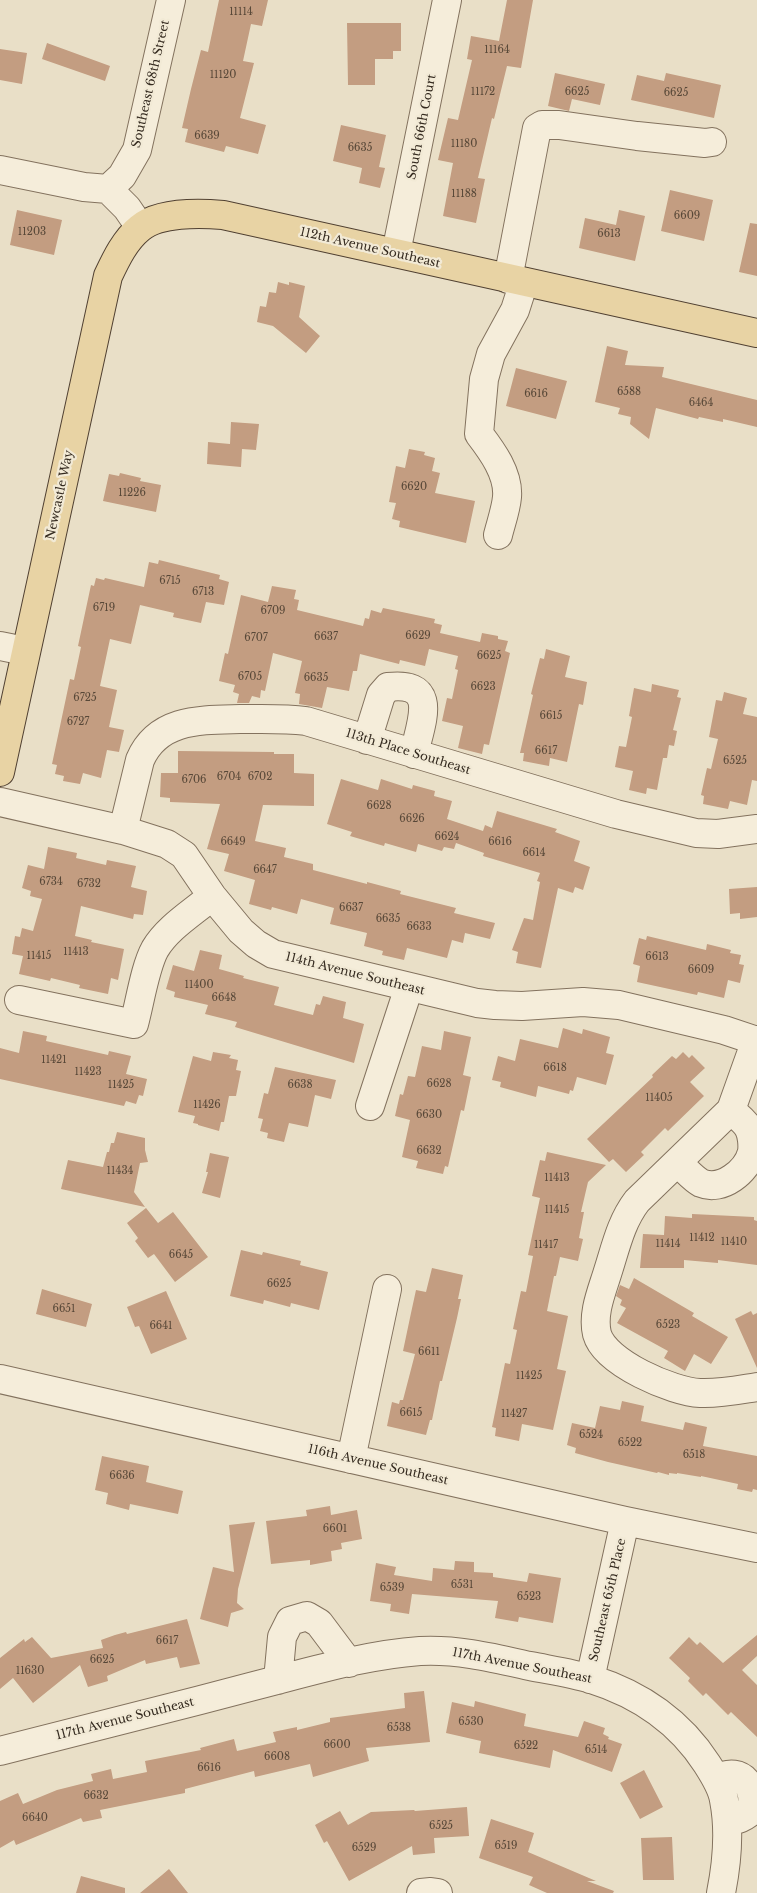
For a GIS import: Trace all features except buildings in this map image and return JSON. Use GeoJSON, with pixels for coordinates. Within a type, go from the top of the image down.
{"type":"FeatureCollection","features":[{"type":"Feature","properties":{"kind":"main road","name":"112th Avenue Southeast"},"geometry":{"type":"LineString","coordinates":[[140,227],[157,220],[178,215],[199,213],[223,215],[757,334]]}},
{"type":"Feature","properties":{"kind":"main road","name":"Newcastle Way"},"geometry":{"type":"LineString","coordinates":[[0,772],[13,648],[108,276],[119,253],[140,227]]}},
{"type":"Feature","properties":{"kind":"street","name":"Southeast 68th Street"},"geometry":{"type":"LineString","coordinates":[[108,189],[122,176],[137,150],[171,0]]}},
{"type":"Feature","properties":{"kind":"street","name":"South 66th Court"},"geometry":{"type":"LineString","coordinates":[[396,254],[447,0]]}},
{"type":"Feature","properties":{"kind":"street"},"geometry":{"type":"LineString","coordinates":[[498,535],[507,497],[506,482],[491,450],[479,434],[484,379],[491,354],[515,310],[516,280],[537,128],[542,125],[559,125],[646,137],[712,142]]}},
{"type":"Feature","properties":{"kind":"street"},"geometry":{"type":"LineString","coordinates":[[0,170],[84,187],[108,189],[127,208],[140,227]]}},
{"type":"Feature","properties":{"kind":"street"},"geometry":{"type":"LineString","coordinates":[[368,740],[381,695],[388,686],[399,685],[412,688],[420,693],[423,700],[423,711],[414,754]]}},
{"type":"Feature","properties":{"kind":"street","name":"113th Place Southeast"},"geometry":{"type":"LineString","coordinates":[[123,830],[140,760],[152,726],[184,718],[199,720],[285,719],[306,721],[616,814],[696,833],[718,834],[757,829]]}},
{"type":"Feature","properties":{"kind":"street","name":"114th Avenue Southeast"},"geometry":{"type":"LineString","coordinates":[[0,802],[123,830],[167,844],[184,855],[212,896],[241,931],[256,944],[273,954],[495,1006],[583,1002],[619,1005],[724,1030],[757,1041]]}},
{"type":"Feature","properties":{"kind":"street"},"geometry":{"type":"LineString","coordinates":[[19,1000],[134,1024],[150,959],[156,948],[166,935],[212,896]]}},
{"type":"Feature","properties":{"kind":"street"},"geometry":{"type":"LineString","coordinates":[[370,1106],[409,987]]}},
{"type":"Feature","properties":{"kind":"street"},"geometry":{"type":"LineString","coordinates":[[757,1041],[731,1110],[637,1201],[628,1214],[621,1229],[599,1302],[595,1322],[598,1336],[605,1348],[624,1365],[686,1392],[719,1392],[757,1387]]}},
{"type":"Feature","properties":{"kind":"street"},"geometry":{"type":"LineString","coordinates":[[678,1163],[702,1183],[716,1185],[728,1181],[744,1169],[752,1152],[749,1128],[731,1110]]}},
{"type":"Feature","properties":{"kind":"street"},"geometry":{"type":"LineString","coordinates":[[351,1459],[387,1289]]}},
{"type":"Feature","properties":{"kind":"street","name":"116th Avenue Southeast"},"geometry":{"type":"LineString","coordinates":[[0,1379],[626,1522],[757,1548]]}},
{"type":"Feature","properties":{"kind":"street","name":"Southeast 65th Place"},"geometry":{"type":"LineString","coordinates":[[590,1679],[626,1522]]}},
{"type":"Feature","properties":{"kind":"street"},"geometry":{"type":"LineString","coordinates":[[278,1680],[282,1636],[290,1621],[307,1616],[319,1623],[349,1663]]}},
{"type":"Feature","properties":{"kind":"street","name":"117th Avenue Southeast"},"geometry":{"type":"LineString","coordinates":[[0,1751],[349,1663],[389,1655],[446,1650],[590,1679],[652,1707],[679,1729],[701,1754],[722,1800]]}},
{"type":"Feature","properties":{"kind":"street"},"geometry":{"type":"LineString","coordinates":[[721,1893],[726,1867],[722,1800],[725,1775],[740,1774],[753,1784],[756,1798],[751,1811],[740,1819],[722,1800]]}},
{"type":"Feature","properties":{"kind":"street"},"geometry":{"type":"LineString","coordinates":[[421,1893],[438,1893]]}}]}
